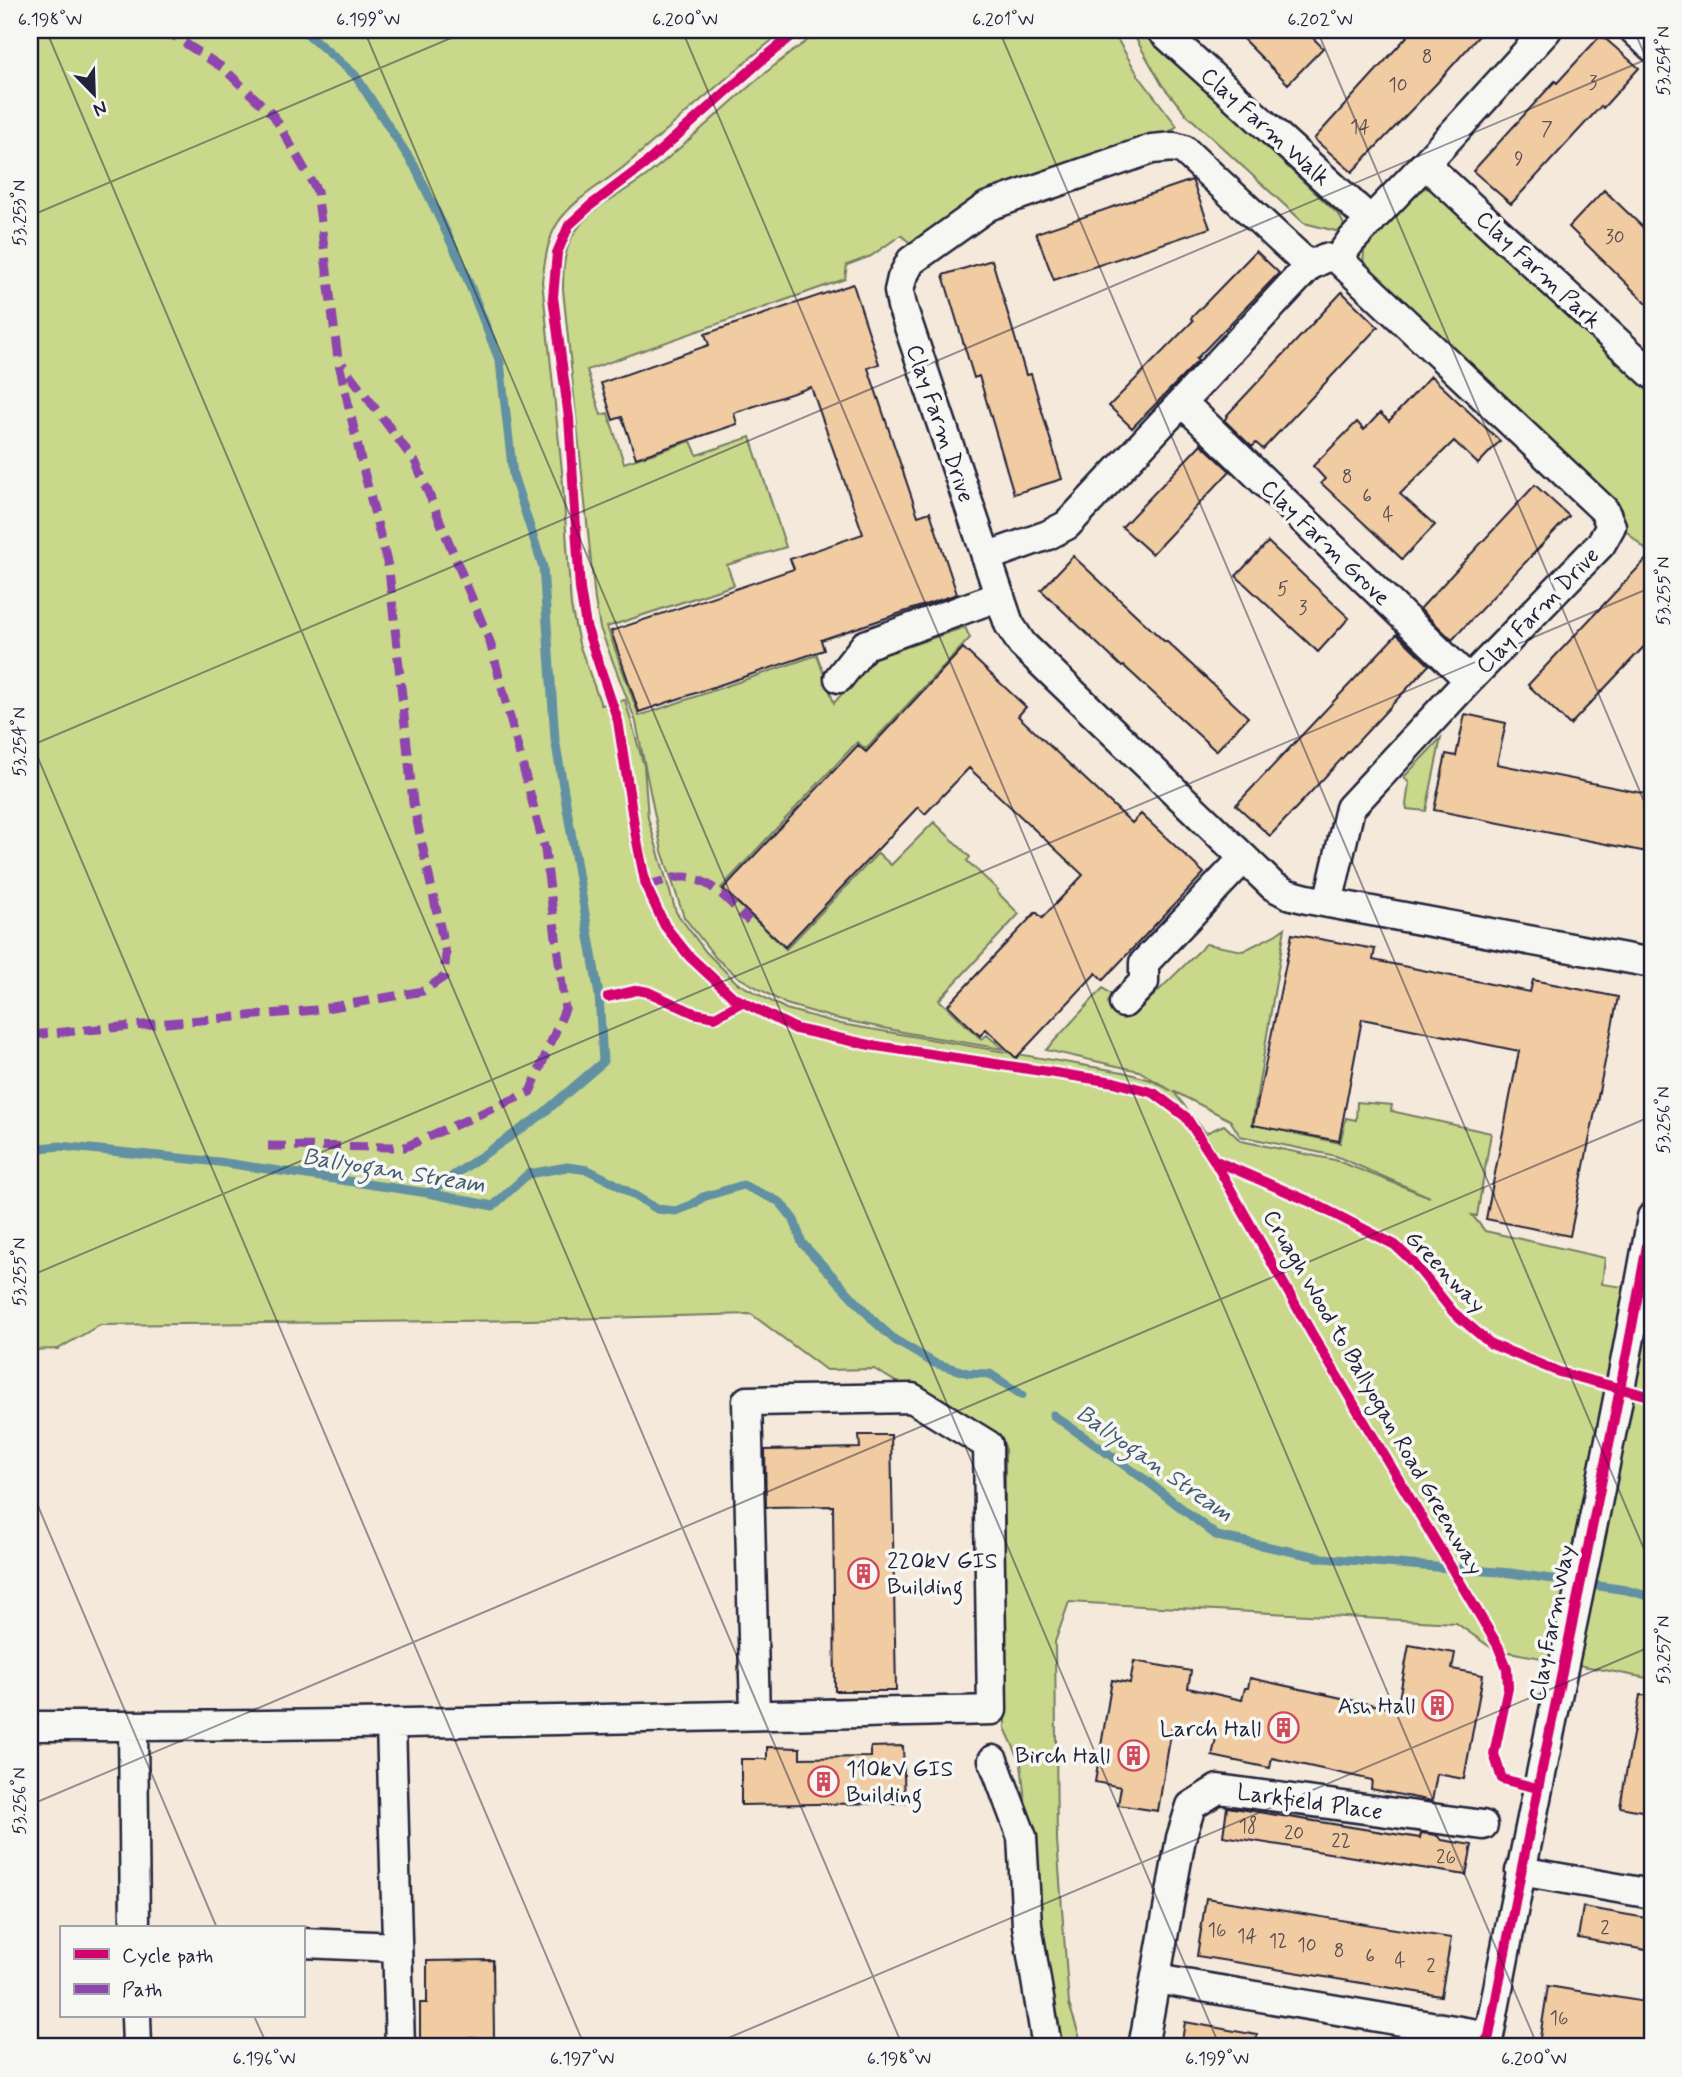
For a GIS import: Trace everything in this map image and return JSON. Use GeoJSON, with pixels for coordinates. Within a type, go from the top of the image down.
{"type":"FeatureCollection","features":[{"type":"Feature","properties":{"kind":"street","name":"Clay Farm Walk"},"geometry":{"type":"LineString","coordinates":[[1161,30],[1371,221]]}},
{"type":"Feature","properties":{"kind":"street"},"geometry":{"type":"LineString","coordinates":[[986,557],[1048,535],[1067,525],[1309,267],[1322,258],[1338,258],[1547,30]]}},
{"type":"Feature","properties":{"kind":"street"},"geometry":{"type":"LineString","coordinates":[[1634,30],[1652,47]]}},
{"type":"Feature","properties":{"kind":"street","name":"Clay Farm Drive"},"geometry":{"type":"LineString","coordinates":[[1309,267],[1184,150],[1174,147],[1152,149],[988,206],[911,261],[899,291],[902,306],[1009,624],[1022,644],[1272,886],[1288,894],[1328,903],[1652,963]]}},
{"type":"Feature","properties":{"kind":"street","name":"Clay Farm Park"},"geometry":{"type":"LineString","coordinates":[[1425,164],[1652,374]]}},
{"type":"Feature","properties":{"kind":"street","name":"Clay Farm Drive"},"geometry":{"type":"LineString","coordinates":[[1328,903],[1350,808],[1601,544],[1611,526],[1604,510],[1338,258]]}},
{"type":"Feature","properties":{"kind":"street","name":"Clay Farm Grove"},"geometry":{"type":"LineString","coordinates":[[1182,403],[1469,680]]}},
{"type":"Feature","properties":{"kind":"street"},"geometry":{"type":"LineString","coordinates":[[839,678],[864,645],[1000,596]]}},
{"type":"Feature","properties":{"kind":"street"},"geometry":{"type":"LineString","coordinates":[[1124,1003],[1144,982],[1144,963],[1244,858]]}},
{"type":"Feature","properties":{"kind":"street","name":"Clay Farm Way"},"geometry":{"type":"LineString","coordinates":[[1487,2043],[1640,1289],[1652,1217]]}},
{"type":"Feature","properties":{"kind":"street"},"geometry":{"type":"LineString","coordinates":[[30,1726],[391,1723],[992,1710],[988,1445],[912,1398],[747,1401],[755,1715]]}},
{"type":"Feature","properties":{"kind":"street"},"geometry":{"type":"LineString","coordinates":[[391,1723],[400,2047]]}},
{"type":"Feature","properties":{"kind":"street"},"geometry":{"type":"LineString","coordinates":[[133,1726],[135,1926]]}},
{"type":"Feature","properties":{"kind":"street"},"geometry":{"type":"LineString","coordinates":[[993,1760],[1022,1837],[1027,1925],[1047,2047]]}},
{"type":"Feature","properties":{"kind":"street","name":"Larkfield Place"},"geometry":{"type":"LineString","coordinates":[[1143,2047],[1181,1838],[1191,1806],[1218,1789],[1483,1825]]}},
{"type":"Feature","properties":{"kind":"street"},"geometry":{"type":"LineString","coordinates":[[1520,1871],[1652,1894]]}},
{"type":"Feature","properties":{"kind":"street"},"geometry":{"type":"LineString","coordinates":[[304,1943],[397,1947]]}},
{"type":"Feature","properties":{"kind":"street"},"geometry":{"type":"LineString","coordinates":[[1156,1979],[1487,2043]]}},
{"type":"Feature","properties":{"kind":"street"},"geometry":{"type":"LineString","coordinates":[[136,2018],[137,2047]]}},
{"type":"Feature","properties":{"kind":"green space"},"geometry":{"type":"Polygon","coordinates":[[[30,30],[785,30],[626,165],[571,207],[557,224],[551,237],[542,281],[562,471],[571,606],[579,644],[601,705],[625,700],[644,766],[648,818],[676,912],[706,952],[737,983],[786,1009],[841,1024],[1123,1072],[1151,1080],[1172,1091],[1139,1071],[1046,1050],[1103,988],[1135,1014],[1206,944],[1243,951],[1285,928],[1252,1124],[1340,1143],[1346,1118],[1356,1120],[1357,1102],[1392,1105],[1391,1111],[1491,1133],[1477,1216],[1472,1215],[1485,1231],[1605,1258],[1602,1284],[1652,1291],[1652,1679],[1493,1649],[1456,1623],[1069,1602],[1055,1642],[1057,1840],[1069,2004],[1083,2047],[1064,2047],[1041,1955],[1021,1763],[1005,1728],[1005,1446],[874,1369],[826,1370],[751,1314],[530,1320],[100,1325],[58,1349],[30,1350],[30,30]],[[1173,1091],[1206,1133],[1224,1125],[1241,1141],[1335,1160],[1430,1197],[1336,1156],[1240,1136],[1230,1120],[1173,1091]]]}},
{"type":"Feature","properties":{"kind":"green space"},"geometry":{"type":"Polygon","coordinates":[[[823,30],[1112,30],[1138,75],[1177,126],[1169,132],[978,194],[911,244],[901,235],[871,256],[847,265],[845,279],[587,370],[601,415],[608,413],[624,463],[691,441],[697,455],[750,437],[786,547],[727,565],[734,585],[607,627],[639,716],[817,655],[834,703],[872,659],[965,627],[970,638],[866,749],[857,742],[721,888],[786,949],[878,853],[891,865],[934,822],[970,857],[967,861],[1019,914],[939,1000],[981,1039],[987,1035],[1003,1049],[834,1018],[786,1004],[738,977],[716,958],[684,917],[662,851],[636,722],[600,628],[595,600],[563,289],[568,245],[583,222],[601,206],[650,173],[756,81],[823,30]]]}},
{"type":"Feature","properties":{"kind":"green space"},"geometry":{"type":"Polygon","coordinates":[[[1131,30],[1142,30],[1340,216],[1344,225],[1340,232],[1304,223],[1186,114],[1162,85],[1131,30]]]}},
{"type":"Feature","properties":{"kind":"green space"},"geometry":{"type":"Polygon","coordinates":[[[1424,188],[1431,189],[1652,395],[1652,556],[1624,529],[1625,521],[1620,505],[1363,264],[1364,251],[1376,236],[1417,192],[1424,188]]]}},
{"type":"Feature","properties":{"kind":"green space"},"geometry":{"type":"Polygon","coordinates":[[[1441,738],[1426,811],[1407,809],[1409,783],[1404,777],[1441,738]]]}},
{"type":"Feature","properties":{"kind":"building"},"geometry":{"type":"Polygon","coordinates":[[[1234,30],[1305,30],[1323,48],[1288,84],[1234,30]]]}},
{"type":"Feature","properties":{"kind":"building"},"geometry":{"type":"Polygon","coordinates":[[[1413,30],[1484,30],[1352,172],[1314,139],[1413,30]]]}},
{"type":"Feature","properties":{"kind":"building"},"geometry":{"type":"Polygon","coordinates":[[[1601,35],[1639,68],[1511,204],[1473,171],[1601,35]]]}},
{"type":"Feature","properties":{"kind":"building"},"geometry":{"type":"Polygon","coordinates":[[[1192,180],[1210,228],[1054,280],[1036,233],[1192,180]]]}},
{"type":"Feature","properties":{"kind":"building"},"geometry":{"type":"Polygon","coordinates":[[[1604,190],[1652,236],[1652,309],[1569,227],[1604,190]]]}},
{"type":"Feature","properties":{"kind":"building"},"geometry":{"type":"Polygon","coordinates":[[[1256,251],[1279,273],[1132,428],[1109,406],[1193,321],[1191,318],[1256,251]]]}},
{"type":"Feature","properties":{"kind":"building"},"geometry":{"type":"Polygon","coordinates":[[[992,260],[1026,375],[1031,374],[1062,479],[1014,494],[979,376],[974,378],[943,275],[992,260]]]}},
{"type":"Feature","properties":{"kind":"building"},"geometry":{"type":"Polygon","coordinates":[[[853,284],[879,364],[868,368],[918,516],[930,512],[957,594],[821,640],[824,650],[639,712],[611,631],[794,569],[790,559],[863,534],[811,387],[734,413],[737,424],[636,458],[622,417],[613,420],[601,383],[709,345],[705,334],[853,284]]]}},
{"type":"Feature","properties":{"kind":"building"},"geometry":{"type":"Polygon","coordinates":[[[1342,292],[1378,327],[1263,449],[1256,443],[1252,447],[1224,420],[1342,292]]]}},
{"type":"Feature","properties":{"kind":"building"},"geometry":{"type":"Polygon","coordinates":[[[1431,376],[1500,441],[1478,464],[1454,441],[1400,494],[1435,525],[1402,559],[1321,483],[1325,479],[1313,466],[1357,422],[1364,430],[1380,413],[1389,421],[1431,376]]]}},
{"type":"Feature","properties":{"kind":"building"},"geometry":{"type":"Polygon","coordinates":[[[1201,444],[1230,471],[1152,554],[1122,527],[1201,444]]]}},
{"type":"Feature","properties":{"kind":"building"},"geometry":{"type":"Polygon","coordinates":[[[1535,485],[1569,516],[1452,640],[1420,609],[1535,485]]]}},
{"type":"Feature","properties":{"kind":"building"},"geometry":{"type":"Polygon","coordinates":[[[1268,542],[1349,618],[1318,652],[1236,576],[1268,542]]]}},
{"type":"Feature","properties":{"kind":"building"},"geometry":{"type":"Polygon","coordinates":[[[1652,553],[1652,638],[1570,725],[1528,685],[1652,553]]]}},
{"type":"Feature","properties":{"kind":"building"},"geometry":{"type":"Polygon","coordinates":[[[1073,556],[1248,717],[1216,751],[1041,590],[1073,556]]]}},
{"type":"Feature","properties":{"kind":"building"},"geometry":{"type":"Polygon","coordinates":[[[1397,634],[1429,665],[1270,836],[1236,805],[1397,634]]]}},
{"type":"Feature","properties":{"kind":"building"},"geometry":{"type":"Polygon","coordinates":[[[963,648],[1026,707],[1018,716],[1132,823],[1141,814],[1204,873],[1103,980],[1096,973],[1016,1058],[986,1029],[980,1036],[948,1005],[1036,912],[1042,918],[1083,875],[969,768],[925,814],[918,807],[785,947],[723,889],[858,745],[866,752],[963,648]]]}},
{"type":"Feature","properties":{"kind":"building"},"geometry":{"type":"Polygon","coordinates":[[[1465,714],[1506,723],[1497,764],[1652,795],[1652,853],[1434,810],[1446,754],[1456,756],[1465,714]]]}},
{"type":"Feature","properties":{"kind":"building"},"geometry":{"type":"Polygon","coordinates":[[[1292,934],[1375,949],[1373,960],[1530,992],[1533,980],[1618,997],[1570,1236],[1486,1219],[1519,1051],[1362,1019],[1339,1141],[1253,1125],[1292,934]]]}},
{"type":"Feature","properties":{"kind":"building","name":"220kV GIS Building"},"geometry":{"type":"Polygon","coordinates":[[[859,1435],[891,1435],[896,1691],[835,1691],[833,1506],[766,1507],[765,1450],[860,1448],[859,1435]]]}},
{"type":"Feature","properties":{"kind":"building"},"geometry":{"type":"Polygon","coordinates":[[[1409,1645],[1455,1653],[1452,1669],[1483,1675],[1464,1779],[1437,1774],[1432,1801],[1371,1789],[1372,1780],[1272,1758],[1270,1768],[1212,1756],[1217,1734],[1172,1727],[1158,1811],[1118,1805],[1121,1787],[1095,1782],[1112,1680],[1130,1683],[1134,1661],[1191,1671],[1188,1688],[1242,1700],[1250,1678],[1397,1710],[1409,1645]]]}},
{"type":"Feature","properties":{"kind":"building"},"geometry":{"type":"Polygon","coordinates":[[[1640,1695],[1652,1696],[1652,1813],[1620,1807],[1640,1695]]]}},
{"type":"Feature","properties":{"kind":"building","name":"110kV GIS Building"},"geometry":{"type":"Polygon","coordinates":[[[903,1746],[905,1803],[741,1805],[741,1759],[767,1759],[767,1747],[800,1748],[800,1758],[871,1757],[871,1747],[903,1746]]]}},
{"type":"Feature","properties":{"kind":"building"},"geometry":{"type":"Polygon","coordinates":[[[1227,1807],[1420,1838],[1421,1833],[1436,1835],[1442,1840],[1472,1845],[1466,1875],[1223,1836],[1227,1807]]]}},
{"type":"Feature","properties":{"kind":"building"},"geometry":{"type":"Polygon","coordinates":[[[1206,1898],[1451,1938],[1441,1996],[1197,1956],[1206,1898]]]}},
{"type":"Feature","properties":{"kind":"building"},"geometry":{"type":"Polygon","coordinates":[[[1583,1907],[1652,1919],[1652,1951],[1578,1938],[1583,1907]]]}},
{"type":"Feature","properties":{"kind":"building"},"geometry":{"type":"Polygon","coordinates":[[[493,1960],[494,2038],[465,2038],[465,2047],[420,2047],[420,2003],[427,2003],[427,1961],[493,1960]]]}},
{"type":"Feature","properties":{"kind":"building"},"geometry":{"type":"Polygon","coordinates":[[[1548,1986],[1652,2003],[1652,2047],[1561,2047],[1539,2044],[1548,1986]]]}},
{"type":"Feature","properties":{"kind":"building"},"geometry":{"type":"Polygon","coordinates":[[[1185,2022],[1257,2035],[1256,2047],[1181,2047],[1185,2022]]]}},
{"type":"Feature","properties":{"kind":"waterway"},"geometry":{"type":"LineString","coordinates":[[303,30],[355,75],[415,167],[461,263],[500,362],[513,475],[543,567],[555,739],[599,995],[603,1062],[540,1116],[428,1193]]}},
{"type":"Feature","properties":{"kind":"waterway","name":"Ballyogan Stream"},"geometry":{"type":"LineString","coordinates":[[30,1149],[60,1146],[219,1162],[428,1193],[493,1206],[528,1174],[567,1167],[588,1170],[657,1209],[675,1211],[692,1205],[703,1197],[743,1185],[780,1202],[794,1220],[802,1243],[895,1340],[934,1363],[968,1373],[990,1374],[1022,1395]]}},
{"type":"Feature","properties":{"kind":"waterway","name":"Ballyogan Stream"},"geometry":{"type":"LineString","coordinates":[[1053,1415],[1147,1481],[1217,1536],[1323,1558],[1511,1573],[1626,1590],[1652,1597]]}},
{"type":"Feature","properties":{"kind":"marked path"},"geometry":{"type":"LineString","coordinates":[[30,1035],[315,1010],[423,991],[444,977],[446,954],[413,803],[389,570],[338,359],[317,191],[274,116],[223,68],[165,30]]}},
{"type":"Feature","properties":{"kind":"marked path"},"geometry":{"type":"LineString","coordinates":[[268,1146],[405,1147],[530,1092],[565,1009],[545,850],[490,642],[416,463],[342,364]]}},
{"type":"Feature","properties":{"kind":"marked path"},"geometry":{"type":"LineString","coordinates":[[646,886],[685,877],[704,882],[720,893],[749,921]]}},
{"type":"Feature","properties":{"kind":"cycle path","name":"Cruagh Wood to Ballyogan Road Greenway"},"geometry":{"type":"LineString","coordinates":[[799,30],[644,165],[569,225],[557,253],[553,297],[569,418],[580,589],[586,626],[618,721],[646,886],[665,926],[689,956],[733,997],[796,1029],[870,1045],[1114,1082],[1154,1093],[1186,1117],[1214,1160],[1312,1334],[1498,1646],[1507,1668],[1508,1688],[1494,1754],[1502,1779],[1537,1788]]}},
{"type":"Feature","properties":{"kind":"cycle path"},"geometry":{"type":"LineString","coordinates":[[608,997],[638,990],[694,1013],[715,1017],[742,1002]]}},
{"type":"Feature","properties":{"kind":"cycle path","name":"Greenway"},"geometry":{"type":"LineString","coordinates":[[1214,1160],[1313,1203],[1395,1245],[1414,1263],[1453,1312],[1491,1344],[1559,1372],[1652,1397]]}},
{"type":"Feature","properties":{"kind":"cycle path"},"geometry":{"type":"LineString","coordinates":[[1482,2047],[1489,2036],[1652,1217]]}},
{"type":"Feature","properties":{"kind":"place","name":"220kV GIS Building"},"geometry":{"type":"Point","coordinates":[864,1573]}},
{"type":"Feature","properties":{"kind":"place","name":"Ash Hall"},"geometry":{"type":"Point","coordinates":[1438,1705]}},
{"type":"Feature","properties":{"kind":"place","name":"Larch Hall"},"geometry":{"type":"Point","coordinates":[1284,1728]}},
{"type":"Feature","properties":{"kind":"place","name":"Birch Hall"},"geometry":{"type":"Point","coordinates":[1133,1755]}},
{"type":"Feature","properties":{"kind":"place","name":"110kV GIS Building"},"geometry":{"type":"Point","coordinates":[823,1781]}}]}
